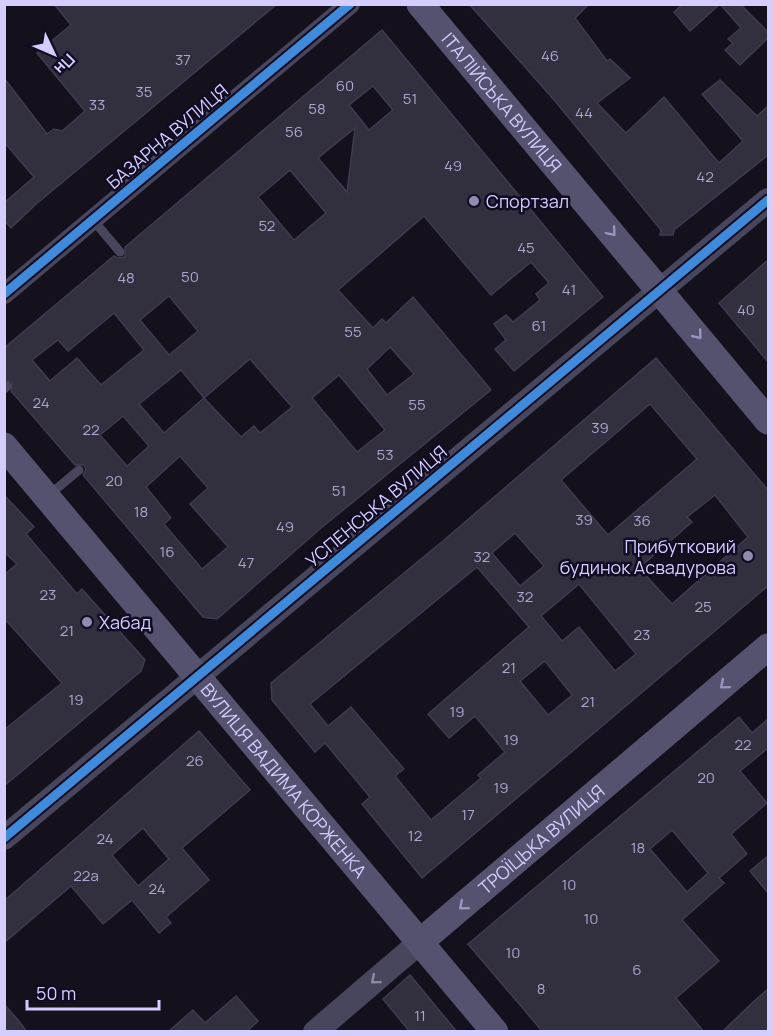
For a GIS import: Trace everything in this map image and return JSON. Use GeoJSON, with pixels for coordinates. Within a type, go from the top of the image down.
{"type":"FeatureCollection","features":[{"type":"Feature","properties":{"kind":"main road","name":"ІТАЛІЙСЬКА ВУЛИЦЯ"},"geometry":{"type":"LineString","coordinates":[[420,4],[768,421]]}},
{"type":"Feature","properties":{"kind":"main road","name":"ВУЛИЦЯ ВАДИМА КОРЖЕНКА"},"geometry":{"type":"LineString","coordinates":[[4,446],[495,1032]]}},
{"type":"Feature","properties":{"kind":"main road","name":"ТРОЇЦЬКА ВУЛИЦЯ"},"geometry":{"type":"LineString","coordinates":[[420,942],[768,647]]}},
{"type":"Feature","properties":{"kind":"street","name":"БАЗАРНА ВУЛИЦЯ"},"geometry":{"type":"LineString","coordinates":[[4,294],[350,4]]}},
{"type":"Feature","properties":{"kind":"street","name":"УСПЕНСЬКА ВУЛИЦЯ"},"geometry":{"type":"LineString","coordinates":[[4,838],[768,200]]}},
{"type":"Feature","properties":{"kind":"street","name":"ТРОЇЦЬКА ВУЛИЦЯ"},"geometry":{"type":"LineString","coordinates":[[315,1032],[420,942]]}},
{"type":"Feature","properties":{"kind":"lane"},"geometry":{"type":"LineString","coordinates":[[93,220],[120,252]]}},
{"type":"Feature","properties":{"kind":"lane"},"geometry":{"type":"LineString","coordinates":[[47,496],[79,470]]}},
{"type":"Feature","properties":{"kind":"building"},"geometry":{"type":"Polygon","coordinates":[[[54,4],[277,4],[35,205],[11,228],[4,220],[4,203],[34,177],[4,142],[4,78],[47,134],[54,129],[62,131],[85,111],[37,53],[71,25],[54,4]]]}},
{"type":"Feature","properties":{"kind":"building"},"geometry":{"type":"Polygon","coordinates":[[[469,4],[589,4],[575,18],[607,61],[610,59],[630,78],[597,103],[626,133],[664,97],[719,163],[743,141],[702,94],[720,80],[757,116],[768,106],[768,155],[674,230],[673,235],[660,235],[661,230],[555,101],[469,4]]]}},
{"type":"Feature","properties":{"kind":"building"},"geometry":{"type":"Polygon","coordinates":[[[683,4],[720,4],[690,31],[674,12],[683,4]]]}},
{"type":"Feature","properties":{"kind":"building"},"geometry":{"type":"Polygon","coordinates":[[[720,4],[740,4],[768,32],[768,38],[740,65],[725,50],[733,43],[728,39],[741,28],[720,4]]]}},
{"type":"Feature","properties":{"kind":"building"},"geometry":{"type":"Polygon","coordinates":[[[382,30],[603,297],[514,371],[495,349],[506,340],[494,324],[506,315],[513,322],[540,300],[536,294],[549,283],[531,262],[491,295],[424,216],[338,290],[373,328],[382,319],[386,323],[413,297],[491,390],[321,528],[217,619],[203,617],[83,475],[86,469],[84,465],[75,465],[11,391],[12,382],[4,380],[4,348],[114,256],[125,257],[125,247],[382,30]],[[373,86],[349,105],[369,130],[393,110],[373,86]],[[355,128],[318,158],[347,192],[355,128]],[[290,170],[258,197],[294,240],[326,213],[290,170]],[[169,296],[140,320],[169,355],[198,331],[169,296]],[[114,313],[68,351],[58,340],[32,360],[50,381],[77,358],[101,385],[144,350],[114,313]],[[390,347],[367,369],[387,395],[414,374],[390,347]],[[250,359],[204,398],[241,437],[254,426],[260,433],[292,407],[250,359]],[[181,370],[139,404],[164,433],[204,398],[181,370]],[[339,375],[312,398],[357,452],[385,430],[339,375]],[[123,416],[100,435],[127,466],[149,446],[123,416]],[[180,456],[146,487],[171,518],[164,524],[202,569],[228,547],[190,504],[208,488],[180,456]]]}},
{"type":"Feature","properties":{"kind":"building"},"geometry":{"type":"Polygon","coordinates":[[[768,260],[768,362],[719,303],[768,260]]]}},
{"type":"Feature","properties":{"kind":"building"},"geometry":{"type":"Polygon","coordinates":[[[656,358],[768,490],[768,586],[422,878],[362,804],[370,797],[325,743],[315,752],[272,700],[271,683],[450,535],[656,358]],[[650,404],[561,480],[608,535],[697,459],[650,404]],[[715,495],[687,517],[692,522],[639,568],[672,604],[748,537],[715,495]],[[515,533],[492,553],[520,586],[544,566],[515,533]],[[477,567],[310,704],[328,726],[351,707],[404,769],[395,776],[431,820],[481,778],[478,775],[505,752],[475,716],[449,738],[428,714],[529,627],[477,567]],[[579,584],[541,616],[562,641],[579,627],[615,671],[636,654],[579,584]],[[545,661],[520,681],[548,715],[572,695],[545,661]]]}},
{"type":"Feature","properties":{"kind":"building"},"geometry":{"type":"Polygon","coordinates":[[[4,495],[34,527],[26,534],[77,594],[82,589],[145,660],[141,671],[4,786],[4,730],[62,683],[4,618],[4,575],[17,564],[4,552],[4,495]]]}},
{"type":"Feature","properties":{"kind":"building"},"geometry":{"type":"Polygon","coordinates":[[[739,717],[752,733],[768,719],[768,748],[740,771],[767,803],[731,834],[747,854],[719,878],[724,883],[682,920],[719,961],[676,998],[704,1032],[543,1032],[468,944],[739,717]],[[672,830],[650,849],[687,892],[708,873],[672,830]]]}},
{"type":"Feature","properties":{"kind":"building"},"geometry":{"type":"Polygon","coordinates":[[[199,731],[250,790],[182,848],[209,880],[166,917],[171,923],[159,933],[132,900],[103,924],[71,886],[4,943],[4,901],[199,731]],[[143,828],[112,855],[138,886],[169,859],[143,828]]]}},
{"type":"Feature","properties":{"kind":"building"},"geometry":{"type":"Polygon","coordinates":[[[768,856],[768,893],[750,871],[768,856]]]}},
{"type":"Feature","properties":{"kind":"building"},"geometry":{"type":"Polygon","coordinates":[[[410,975],[457,1032],[410,1032],[383,999],[410,975]]]}},
{"type":"Feature","properties":{"kind":"building"},"geometry":{"type":"Polygon","coordinates":[[[768,989],[768,1032],[722,1032],[750,1005],[768,989]]]}},
{"type":"Feature","properties":{"kind":"building"},"geometry":{"type":"Polygon","coordinates":[[[236,996],[258,1021],[246,1032],[168,1032],[193,1010],[205,1023],[236,996]]]}},
{"type":"Feature","properties":{"kind":"building"},"geometry":{"type":"Polygon","coordinates":[[[4,1004],[18,1020],[27,1032],[4,1032],[4,1004]]]}},
{"type":"Feature","properties":{"kind":"cycle path"},"geometry":{"type":"LineString","coordinates":[[4,294],[350,4]]}},
{"type":"Feature","properties":{"kind":"cycle path"},"geometry":{"type":"LineString","coordinates":[[4,838],[768,200]]}},
{"type":"Feature","properties":{"kind":"place","name":"Спортзал"},"geometry":{"type":"Point","coordinates":[474,201]}},
{"type":"Feature","properties":{"kind":"place","name":"Прибутковий будинок Асвадурова"},"geometry":{"type":"Point","coordinates":[748,556]}},
{"type":"Feature","properties":{"kind":"place","name":"Хабад"},"geometry":{"type":"Point","coordinates":[87,622]}}]}
